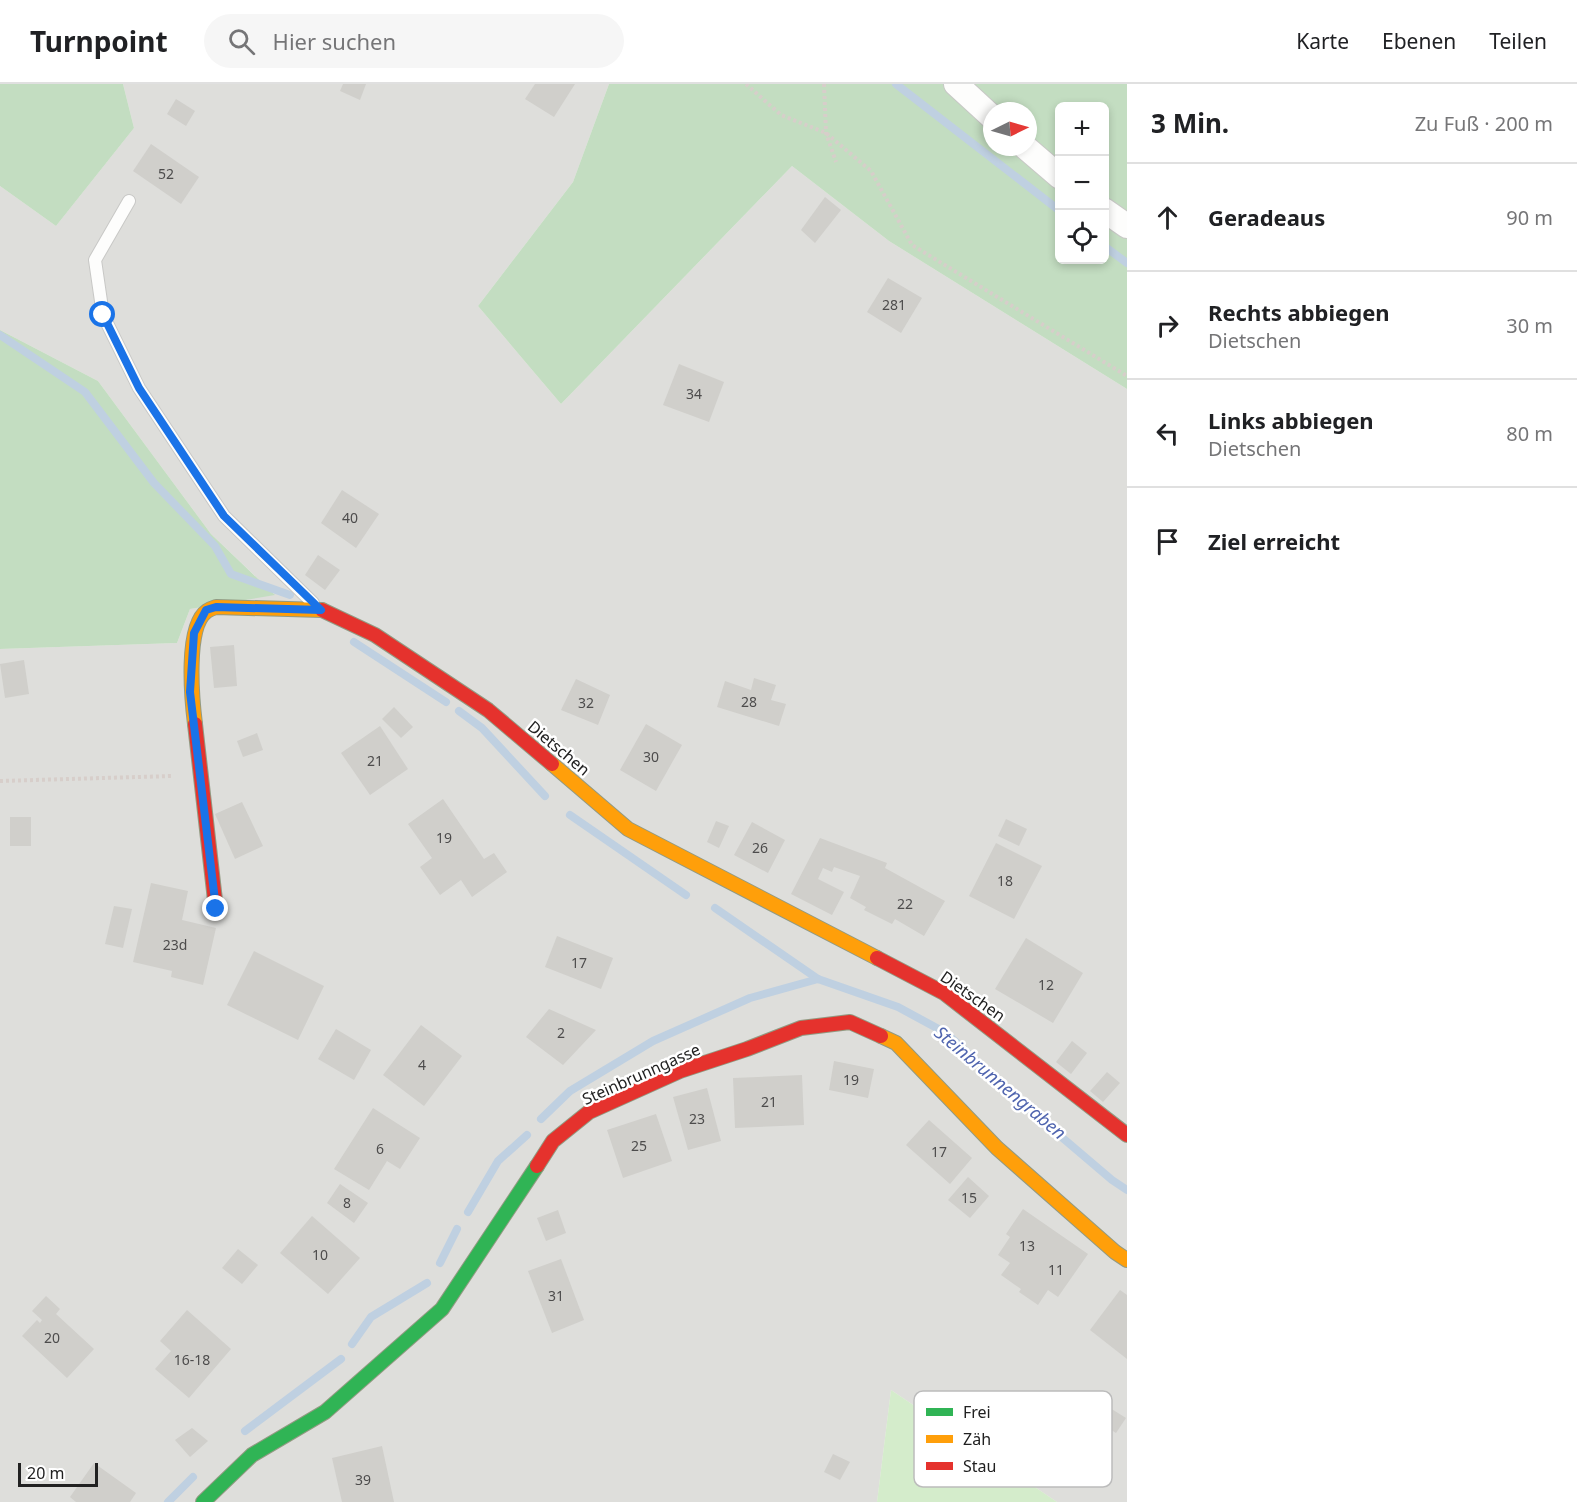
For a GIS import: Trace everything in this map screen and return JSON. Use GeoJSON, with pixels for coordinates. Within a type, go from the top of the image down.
{"type":"FeatureCollection","features":[{"type":"Feature","properties":{"kind":"street"},"geometry":{"type":"LineString","coordinates":[[956,84],[983,109]]}},
{"type":"Feature","properties":{"kind":"street"},"geometry":{"type":"LineString","coordinates":[[1035,156],[1055,173]]}},
{"type":"Feature","properties":{"kind":"street"},"geometry":{"type":"LineString","coordinates":[[1109,213],[1127,226]]}},
{"type":"Feature","properties":{"kind":"street","name":"Dietschen"},"geometry":{"type":"LineString","coordinates":[[216,909],[190,692],[194,633],[206,610],[216,607],[321,610],[375,635],[488,710],[628,829],[944,993],[1127,1135]]}},
{"type":"Feature","properties":{"kind":"street","name":"Steinbrunngasse"},"geometry":{"type":"LineString","coordinates":[[203,1502],[252,1455],[325,1412],[442,1309],[553,1141],[589,1112],[680,1071],[801,1028],[850,1022],[896,1043],[997,1148],[1127,1260]]}},
{"type":"Feature","properties":{"kind":"lane"},"geometry":{"type":"LineString","coordinates":[[129,201],[95,260],[103,315],[139,388],[224,516],[321,610]]}},
{"type":"Feature","properties":{"kind":"path"},"geometry":{"type":"LineString","coordinates":[[746,84],[781,115],[826,133],[871,171],[912,245],[1127,376]]}},
{"type":"Feature","properties":{"kind":"path"},"geometry":{"type":"LineString","coordinates":[[824,84],[826,133],[836,162]]}},
{"type":"Feature","properties":{"kind":"path"},"geometry":{"type":"LineString","coordinates":[[0,781],[200,776]]}},
{"type":"Feature","properties":{"kind":"shaded area"},"geometry":{"type":"Polygon","coordinates":[[[123,84],[609,84],[573,182],[478,306],[561,404],[792,166],[889,241],[1127,389],[1127,1502],[1057,1502],[1035,1487],[1112,1487],[1112,1391],[914,1391],[914,1406],[891,1390],[877,1502],[0,1502],[0,649],[177,643],[190,609],[274,594],[211,534],[98,381],[0,330],[0,186],[56,226],[134,128],[123,84]]]}},
{"type":"Feature","properties":{"kind":"green space"},"geometry":{"type":"Polygon","coordinates":[[[0,84],[123,84],[134,128],[56,226],[0,186],[0,84]]]}},
{"type":"Feature","properties":{"kind":"green space"},"geometry":{"type":"Polygon","coordinates":[[[609,84],[1127,84],[1127,389],[889,241],[792,166],[561,404],[478,306],[573,182],[609,84]]]}},
{"type":"Feature","properties":{"kind":"green space"},"geometry":{"type":"Polygon","coordinates":[[[0,330],[98,381],[211,534],[275,595],[190,609],[177,643],[0,649],[0,330]]]}},
{"type":"Feature","properties":{"kind":"green space"},"geometry":{"type":"Polygon","coordinates":[[[891,1390],[914,1406],[914,1487],[1035,1487],[1057,1502],[877,1502],[891,1390]]]}},
{"type":"Feature","properties":{"kind":"building"},"geometry":{"type":"Polygon","coordinates":[[[343,84],[366,84],[360,100],[340,91],[343,84]]]}},
{"type":"Feature","properties":{"kind":"building"},"geometry":{"type":"Polygon","coordinates":[[[535,84],[575,84],[554,117],[525,99],[535,84]]]}},
{"type":"Feature","properties":{"kind":"building"},"geometry":{"type":"Polygon","coordinates":[[[176,99],[195,111],[186,126],[167,114],[176,99]]]}},
{"type":"Feature","properties":{"kind":"building"},"geometry":{"type":"Polygon","coordinates":[[[151,144],[199,177],[181,204],[133,171],[151,144]]]}},
{"type":"Feature","properties":{"kind":"building"},"geometry":{"type":"Polygon","coordinates":[[[825,197],[841,210],[815,243],[801,230],[825,197]]]}},
{"type":"Feature","properties":{"kind":"building"},"geometry":{"type":"Polygon","coordinates":[[[888,278],[922,298],[901,333],[867,312],[888,278]]]}},
{"type":"Feature","properties":{"kind":"building"},"geometry":{"type":"Polygon","coordinates":[[[679,364],[724,382],[709,422],[663,405],[679,364]]]}},
{"type":"Feature","properties":{"kind":"building"},"geometry":{"type":"Polygon","coordinates":[[[342,490],[379,514],[356,548],[321,523],[342,490]]]}},
{"type":"Feature","properties":{"kind":"building"},"geometry":{"type":"Polygon","coordinates":[[[318,555],[340,570],[325,590],[305,575],[318,555]]]}},
{"type":"Feature","properties":{"kind":"building"},"geometry":{"type":"Polygon","coordinates":[[[234,645],[237,686],[214,688],[210,647],[234,645]]]}},
{"type":"Feature","properties":{"kind":"building"},"geometry":{"type":"Polygon","coordinates":[[[24,660],[29,694],[5,698],[0,664],[24,660]]]}},
{"type":"Feature","properties":{"kind":"building"},"geometry":{"type":"Polygon","coordinates":[[[754,678],[776,685],[771,700],[786,704],[779,726],[717,707],[725,681],[751,690],[754,678]]]}},
{"type":"Feature","properties":{"kind":"building"},"geometry":{"type":"Polygon","coordinates":[[[576,679],[610,695],[598,725],[561,710],[576,679]]]}},
{"type":"Feature","properties":{"kind":"building"},"geometry":{"type":"Polygon","coordinates":[[[394,707],[413,727],[401,738],[382,719],[394,707]]]}},
{"type":"Feature","properties":{"kind":"building"},"geometry":{"type":"Polygon","coordinates":[[[646,724],[682,745],[656,791],[620,770],[646,724]]]}},
{"type":"Feature","properties":{"kind":"building"},"geometry":{"type":"Polygon","coordinates":[[[380,726],[408,769],[370,795],[341,753],[380,726]]]}},
{"type":"Feature","properties":{"kind":"building"},"geometry":{"type":"Polygon","coordinates":[[[257,733],[263,750],[243,757],[237,741],[257,733]]]}},
{"type":"Feature","properties":{"kind":"building"},"geometry":{"type":"Polygon","coordinates":[[[443,799],[484,859],[494,853],[507,872],[472,897],[461,880],[440,895],[420,867],[432,858],[408,824],[443,799]]]}},
{"type":"Feature","properties":{"kind":"building"},"geometry":{"type":"Polygon","coordinates":[[[242,802],[263,846],[235,859],[215,814],[242,802]]]}},
{"type":"Feature","properties":{"kind":"building"},"geometry":{"type":"Polygon","coordinates":[[[10,817],[31,817],[31,846],[10,846],[10,817]]]}},
{"type":"Feature","properties":{"kind":"building"},"geometry":{"type":"Polygon","coordinates":[[[1006,819],[1027,829],[1019,846],[998,836],[1006,819]]]}},
{"type":"Feature","properties":{"kind":"building"},"geometry":{"type":"Polygon","coordinates":[[[716,821],[729,826],[719,848],[707,842],[716,821]]]}},
{"type":"Feature","properties":{"kind":"building"},"geometry":{"type":"Polygon","coordinates":[[[752,822],[785,840],[768,873],[734,855],[752,822]]]}},
{"type":"Feature","properties":{"kind":"building"},"geometry":{"type":"Polygon","coordinates":[[[820,838],[887,863],[885,868],[945,901],[924,936],[895,919],[892,924],[864,910],[866,907],[850,898],[860,876],[834,867],[832,872],[823,868],[818,879],[844,892],[832,915],[791,894],[820,838]]]}},
{"type":"Feature","properties":{"kind":"building"},"geometry":{"type":"Polygon","coordinates":[[[996,843],[1042,866],[1014,919],[969,896],[996,843]]]}},
{"type":"Feature","properties":{"kind":"building"},"geometry":{"type":"Polygon","coordinates":[[[151,883],[188,891],[182,920],[216,928],[203,985],[171,977],[172,971],[133,962],[151,883]]]}},
{"type":"Feature","properties":{"kind":"building"},"geometry":{"type":"Polygon","coordinates":[[[114,906],[132,909],[123,948],[105,944],[114,906]]]}},
{"type":"Feature","properties":{"kind":"building"},"geometry":{"type":"Polygon","coordinates":[[[557,936],[613,958],[601,989],[545,967],[557,936]]]}},
{"type":"Feature","properties":{"kind":"building"},"geometry":{"type":"Polygon","coordinates":[[[1026,938],[1083,973],[1053,1023],[995,989],[1026,938]]]}},
{"type":"Feature","properties":{"kind":"building"},"geometry":{"type":"Polygon","coordinates":[[[254,951],[324,986],[298,1040],[227,1005],[254,951]]]}},
{"type":"Feature","properties":{"kind":"building"},"geometry":{"type":"Polygon","coordinates":[[[549,1009],[596,1030],[563,1065],[526,1037],[549,1009]]]}},
{"type":"Feature","properties":{"kind":"building"},"geometry":{"type":"Polygon","coordinates":[[[421,1025],[462,1056],[424,1106],[383,1075],[421,1025]]]}},
{"type":"Feature","properties":{"kind":"building"},"geometry":{"type":"Polygon","coordinates":[[[336,1029],[371,1050],[354,1080],[318,1059],[336,1029]]]}},
{"type":"Feature","properties":{"kind":"building"},"geometry":{"type":"Polygon","coordinates":[[[1072,1041],[1087,1053],[1071,1074],[1056,1062],[1072,1041]]]}},
{"type":"Feature","properties":{"kind":"building"},"geometry":{"type":"Polygon","coordinates":[[[834,1061],[874,1069],[868,1098],[829,1090],[834,1061]]]}},
{"type":"Feature","properties":{"kind":"building"},"geometry":{"type":"Polygon","coordinates":[[[1107,1072],[1120,1083],[1103,1102],[1090,1091],[1107,1072]]]}},
{"type":"Feature","properties":{"kind":"building"},"geometry":{"type":"Polygon","coordinates":[[[802,1075],[804,1125],[735,1128],[733,1078],[802,1075]]]}},
{"type":"Feature","properties":{"kind":"building"},"geometry":{"type":"Polygon","coordinates":[[[707,1088],[721,1141],[688,1150],[673,1097],[707,1088]]]}},
{"type":"Feature","properties":{"kind":"building"},"geometry":{"type":"Polygon","coordinates":[[[373,1108],[420,1138],[400,1169],[387,1161],[369,1190],[334,1169],[373,1108]]]}},
{"type":"Feature","properties":{"kind":"building"},"geometry":{"type":"Polygon","coordinates":[[[656,1114],[672,1161],[623,1178],[607,1130],[656,1114]]]}},
{"type":"Feature","properties":{"kind":"building"},"geometry":{"type":"Polygon","coordinates":[[[929,1120],[972,1158],[950,1184],[906,1145],[929,1120]]]}},
{"type":"Feature","properties":{"kind":"building"},"geometry":{"type":"Polygon","coordinates":[[[968,1177],[989,1196],[970,1218],[948,1200],[968,1177]]]}},
{"type":"Feature","properties":{"kind":"building"},"geometry":{"type":"Polygon","coordinates":[[[340,1184],[368,1203],[354,1223],[327,1203],[340,1184]]]}},
{"type":"Feature","properties":{"kind":"building"},"geometry":{"type":"Polygon","coordinates":[[[1023,1209],[1088,1254],[1058,1297],[1048,1290],[1038,1305],[1019,1292],[1021,1289],[1001,1275],[1010,1263],[998,1255],[1010,1237],[1006,1234],[1023,1209]]]}},
{"type":"Feature","properties":{"kind":"building"},"geometry":{"type":"Polygon","coordinates":[[[558,1210],[566,1233],[546,1241],[537,1218],[558,1210]]]}},
{"type":"Feature","properties":{"kind":"building"},"geometry":{"type":"Polygon","coordinates":[[[312,1216],[360,1258],[328,1294],[280,1253],[312,1216]]]}},
{"type":"Feature","properties":{"kind":"building"},"geometry":{"type":"Polygon","coordinates":[[[238,1249],[258,1265],[242,1284],[222,1268],[238,1249]]]}},
{"type":"Feature","properties":{"kind":"building"},"geometry":{"type":"Polygon","coordinates":[[[561,1259],[584,1320],[552,1333],[528,1271],[561,1259]]]}},
{"type":"Feature","properties":{"kind":"building"},"geometry":{"type":"Polygon","coordinates":[[[1120,1290],[1127,1295],[1127,1359],[1090,1330],[1120,1290]]]}},
{"type":"Feature","properties":{"kind":"building"},"geometry":{"type":"Polygon","coordinates":[[[46,1296],[60,1309],[56,1314],[94,1349],[67,1378],[22,1336],[37,1320],[40,1323],[42,1320],[32,1311],[46,1296]]]}},
{"type":"Feature","properties":{"kind":"building"},"geometry":{"type":"Polygon","coordinates":[[[187,1310],[231,1349],[189,1398],[155,1369],[171,1351],[160,1341],[187,1310]]]}},
{"type":"Feature","properties":{"kind":"building"},"geometry":{"type":"Polygon","coordinates":[[[1112,1409],[1126,1418],[1116,1433],[1112,1430],[1112,1409]]]}},
{"type":"Feature","properties":{"kind":"building"},"geometry":{"type":"Polygon","coordinates":[[[192,1428],[208,1441],[190,1457],[175,1440],[192,1428]]]}},
{"type":"Feature","properties":{"kind":"building"},"geometry":{"type":"Polygon","coordinates":[[[382,1446],[394,1502],[342,1502],[332,1458],[382,1446]]]}},
{"type":"Feature","properties":{"kind":"building"},"geometry":{"type":"Polygon","coordinates":[[[833,1454],[850,1462],[840,1480],[824,1472],[833,1454]]]}},
{"type":"Feature","properties":{"kind":"building"},"geometry":{"type":"Polygon","coordinates":[[[94,1463],[136,1493],[130,1502],[76,1502],[70,1497],[94,1463]]]}},
{"type":"Feature","properties":{"kind":"waterway"},"geometry":{"type":"LineString","coordinates":[[896,84],[1059,210]]}},
{"type":"Feature","properties":{"kind":"waterway"},"geometry":{"type":"LineString","coordinates":[[1109,250],[1127,263]]}},
{"type":"Feature","properties":{"kind":"waterway"},"geometry":{"type":"LineString","coordinates":[[0,335],[85,392],[154,483],[215,546],[231,574],[290,595]]}},
{"type":"Feature","properties":{"kind":"waterway"},"geometry":{"type":"LineString","coordinates":[[354,642],[446,702]]}},
{"type":"Feature","properties":{"kind":"waterway"},"geometry":{"type":"LineString","coordinates":[[459,711],[482,728],[545,796]]}},
{"type":"Feature","properties":{"kind":"waterway"},"geometry":{"type":"LineString","coordinates":[[570,815],[686,895]]}},
{"type":"Feature","properties":{"kind":"waterway"},"geometry":{"type":"LineString","coordinates":[[715,908],[818,979]]}},
{"type":"Feature","properties":{"kind":"waterway","name":"Steinbrunnengraben"},"geometry":{"type":"LineString","coordinates":[[541,1119],[570,1091],[653,1041],[750,998],[818,979],[898,1007],[946,1033],[1018,1100],[1112,1180],[1127,1190]]}},
{"type":"Feature","properties":{"kind":"waterway","name":"Steinbrunnengraben"},"geometry":{"type":"LineString","coordinates":[[468,1212],[498,1161],[527,1135]]}},
{"type":"Feature","properties":{"kind":"waterway","name":"Steinbrunnengraben"},"geometry":{"type":"LineString","coordinates":[[440,1263],[457,1229]]}},
{"type":"Feature","properties":{"kind":"waterway","name":"Steinbrunnengraben"},"geometry":{"type":"LineString","coordinates":[[352,1344],[371,1317],[427,1283]]}},
{"type":"Feature","properties":{"kind":"waterway","name":"Steinbrunnengraben"},"geometry":{"type":"LineString","coordinates":[[245,1431],[341,1359]]}},
{"type":"Feature","properties":{"kind":"waterway","name":"Steinbrunnengraben"},"geometry":{"type":"LineString","coordinates":[[168,1502],[193,1477]]}},
{"type":"Feature","properties":{"kind":"traffic: fast"},"geometry":{"type":"LineString","coordinates":[[203,1502],[252,1455],[325,1412],[442,1309],[537,1166]]}},
{"type":"Feature","properties":{"kind":"traffic: slow"},"geometry":{"type":"LineString","coordinates":[[195,724],[192,682],[193,647],[200,619],[207,611],[216,607],[322,610]]}},
{"type":"Feature","properties":{"kind":"traffic: slow"},"geometry":{"type":"LineString","coordinates":[[552,764],[628,829],[877,958]]}},
{"type":"Feature","properties":{"kind":"traffic: slow"},"geometry":{"type":"LineString","coordinates":[[881,1036],[896,1043],[997,1148],[1127,1260]]}},
{"type":"Feature","properties":{"kind":"traffic: jam"},"geometry":{"type":"LineString","coordinates":[[322,610],[375,635],[488,710],[552,764]]}},
{"type":"Feature","properties":{"kind":"traffic: jam"},"geometry":{"type":"LineString","coordinates":[[195,724],[216,909]]}},
{"type":"Feature","properties":{"kind":"traffic: jam"},"geometry":{"type":"LineString","coordinates":[[877,958],[944,993],[1127,1135]]}},
{"type":"Feature","properties":{"kind":"traffic: jam"},"geometry":{"type":"LineString","coordinates":[[537,1166],[553,1141],[589,1112],[680,1071],[801,1028],[850,1022],[881,1036]]}},
{"type":"Feature","properties":{"kind":"route"},"geometry":{"type":"LineString","coordinates":[[103,315],[139,388],[224,516],[321,610],[216,607],[206,610],[194,633],[190,692],[216,909]]}}]}
